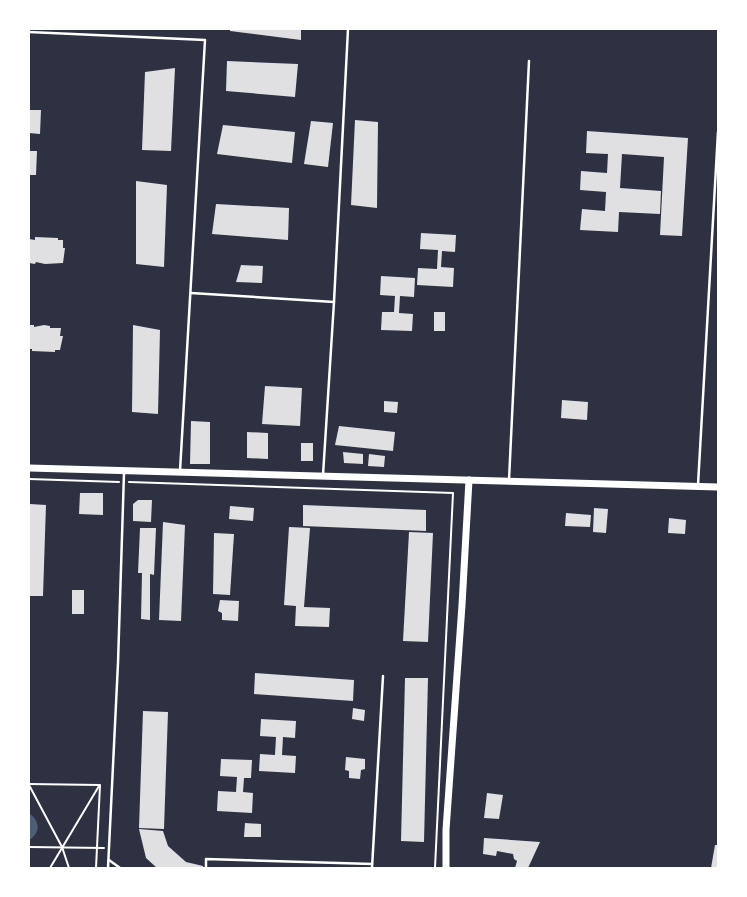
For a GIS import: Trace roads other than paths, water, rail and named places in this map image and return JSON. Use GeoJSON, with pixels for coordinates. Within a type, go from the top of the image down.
{"type":"FeatureCollection","features":[{"type":"Feature","properties":{"kind":"street"},"geometry":{"type":"LineString","coordinates":[[29,468],[718,487]]}},
{"type":"Feature","properties":{"kind":"street"},"geometry":{"type":"LineString","coordinates":[[446,868],[446,830],[469,480]]}},
{"type":"Feature","properties":{"kind":"lane"},"geometry":{"type":"LineString","coordinates":[[323,477],[348,29]]}},
{"type":"Feature","properties":{"kind":"lane"},"geometry":{"type":"LineString","coordinates":[[29,32],[205,40],[180,473]]}},
{"type":"Feature","properties":{"kind":"lane"},"geometry":{"type":"LineString","coordinates":[[509,481],[529,61]]}},
{"type":"Feature","properties":{"kind":"lane"},"geometry":{"type":"LineString","coordinates":[[697,486],[718,132]]}},
{"type":"Feature","properties":{"kind":"lane"},"geometry":{"type":"LineString","coordinates":[[191,293],[334,302]]}},
{"type":"Feature","properties":{"kind":"lane"},"geometry":{"type":"LineString","coordinates":[[108,868],[118,663],[124,472]]}},
{"type":"Feature","properties":{"kind":"lane"},"geometry":{"type":"LineString","coordinates":[[372,868],[383,676]]}},
{"type":"Feature","properties":{"kind":"lane"},"geometry":{"type":"LineString","coordinates":[[206,868],[206,859],[372,864]]}},
{"type":"Feature","properties":{"kind":"lane"},"geometry":{"type":"LineString","coordinates":[[109,860],[120,868]]}},
{"type":"Feature","properties":{"kind":"water"},"geometry":{"type":"Polygon","coordinates":[[[29,813],[33,816],[38,827],[36,834],[29,840],[29,813]]]}}]}
